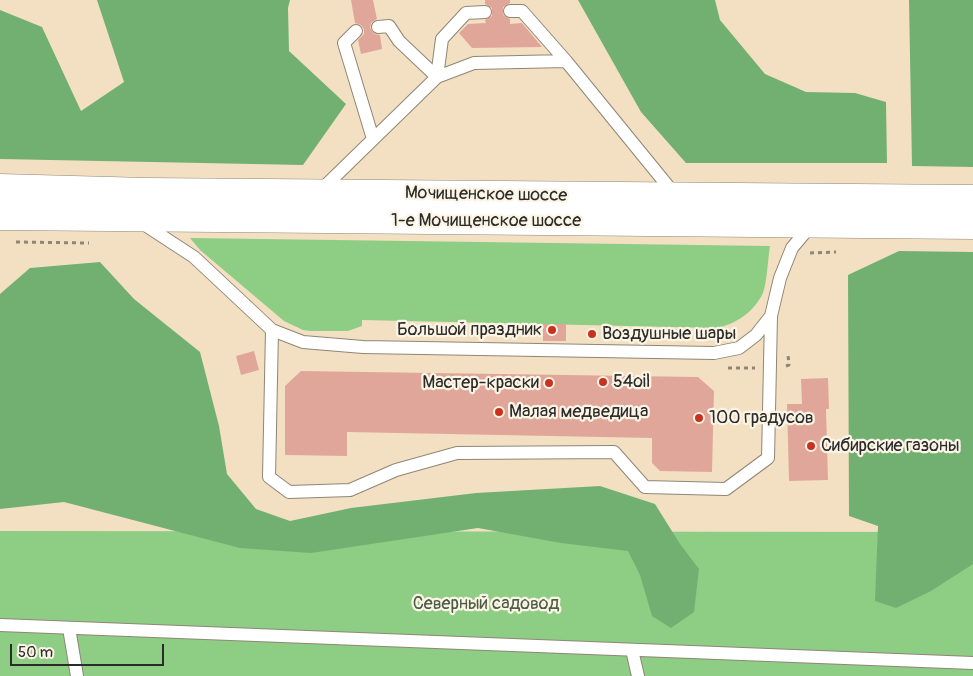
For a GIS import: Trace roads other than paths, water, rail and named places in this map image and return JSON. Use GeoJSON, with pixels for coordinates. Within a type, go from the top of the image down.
{"type":"FeatureCollection","features":[{"type":"Feature","properties":{"kind":"main road","name":"Мочищенское шоссе"},"geometry":{"type":"LineString","coordinates":[[0,188],[147,192],[677,198],[973,199]]}},
{"type":"Feature","properties":{"kind":"main road","name":"1-е Мочищенское шоссе"},"geometry":{"type":"LineString","coordinates":[[0,216],[973,225]]}},
{"type":"Feature","properties":{"kind":"lane"},"geometry":{"type":"LineString","coordinates":[[510,11],[522,11],[566,61],[677,198]]}},
{"type":"Feature","properties":{"kind":"lane"},"geometry":{"type":"LineString","coordinates":[[437,77],[442,38],[466,13],[485,12]]}},
{"type":"Feature","properties":{"kind":"lane"},"geometry":{"type":"LineString","coordinates":[[378,27],[389,26],[399,41],[437,77]]}},
{"type":"Feature","properties":{"kind":"lane"},"geometry":{"type":"LineString","coordinates":[[356,31],[344,43],[373,139]]}},
{"type":"Feature","properties":{"kind":"lane"},"geometry":{"type":"LineString","coordinates":[[319,193],[437,77],[474,63],[566,61]]}},
{"type":"Feature","properties":{"kind":"lane"},"geometry":{"type":"LineString","coordinates":[[136,218],[194,257],[272,330],[303,342],[363,347],[714,353],[739,348],[756,336],[771,316]]}},
{"type":"Feature","properties":{"kind":"lane"},"geometry":{"type":"LineString","coordinates":[[272,330],[269,477],[289,492],[350,490],[396,470],[457,453],[614,452],[645,487],[726,490],[768,458],[771,316],[780,278],[792,248],[813,224]]}},
{"type":"Feature","properties":{"kind":"lane"},"geometry":{"type":"LineString","coordinates":[[0,625],[973,663]]}},
{"type":"Feature","properties":{"kind":"lane"},"geometry":{"type":"LineString","coordinates":[[69,628],[76,676]]}},
{"type":"Feature","properties":{"kind":"lane"},"geometry":{"type":"LineString","coordinates":[[632,650],[638,676]]}},
{"type":"Feature","properties":{"kind":"place","name":"Большой праздник"},"geometry":{"type":"Point","coordinates":[552,330]}},
{"type":"Feature","properties":{"kind":"place","name":"Воздушные шары"},"geometry":{"type":"Point","coordinates":[592,334]}},
{"type":"Feature","properties":{"kind":"place","name":"54oil"},"geometry":{"type":"Point","coordinates":[603,382]}},
{"type":"Feature","properties":{"kind":"place","name":"Мастер-краски"},"geometry":{"type":"Point","coordinates":[549,383]}},
{"type":"Feature","properties":{"kind":"place","name":"Малая медведица"},"geometry":{"type":"Point","coordinates":[499,412]}},
{"type":"Feature","properties":{"kind":"place","name":"100 градусов"},"geometry":{"type":"Point","coordinates":[699,418]}},
{"type":"Feature","properties":{"kind":"place","name":"Сибирские газоны"},"geometry":{"type":"Point","coordinates":[811,446]}},
{"type":"Feature","properties":{"kind":"park label","name":"Северный садовод"},"geometry":{"type":"Point","coordinates":[486,604]}}]}
